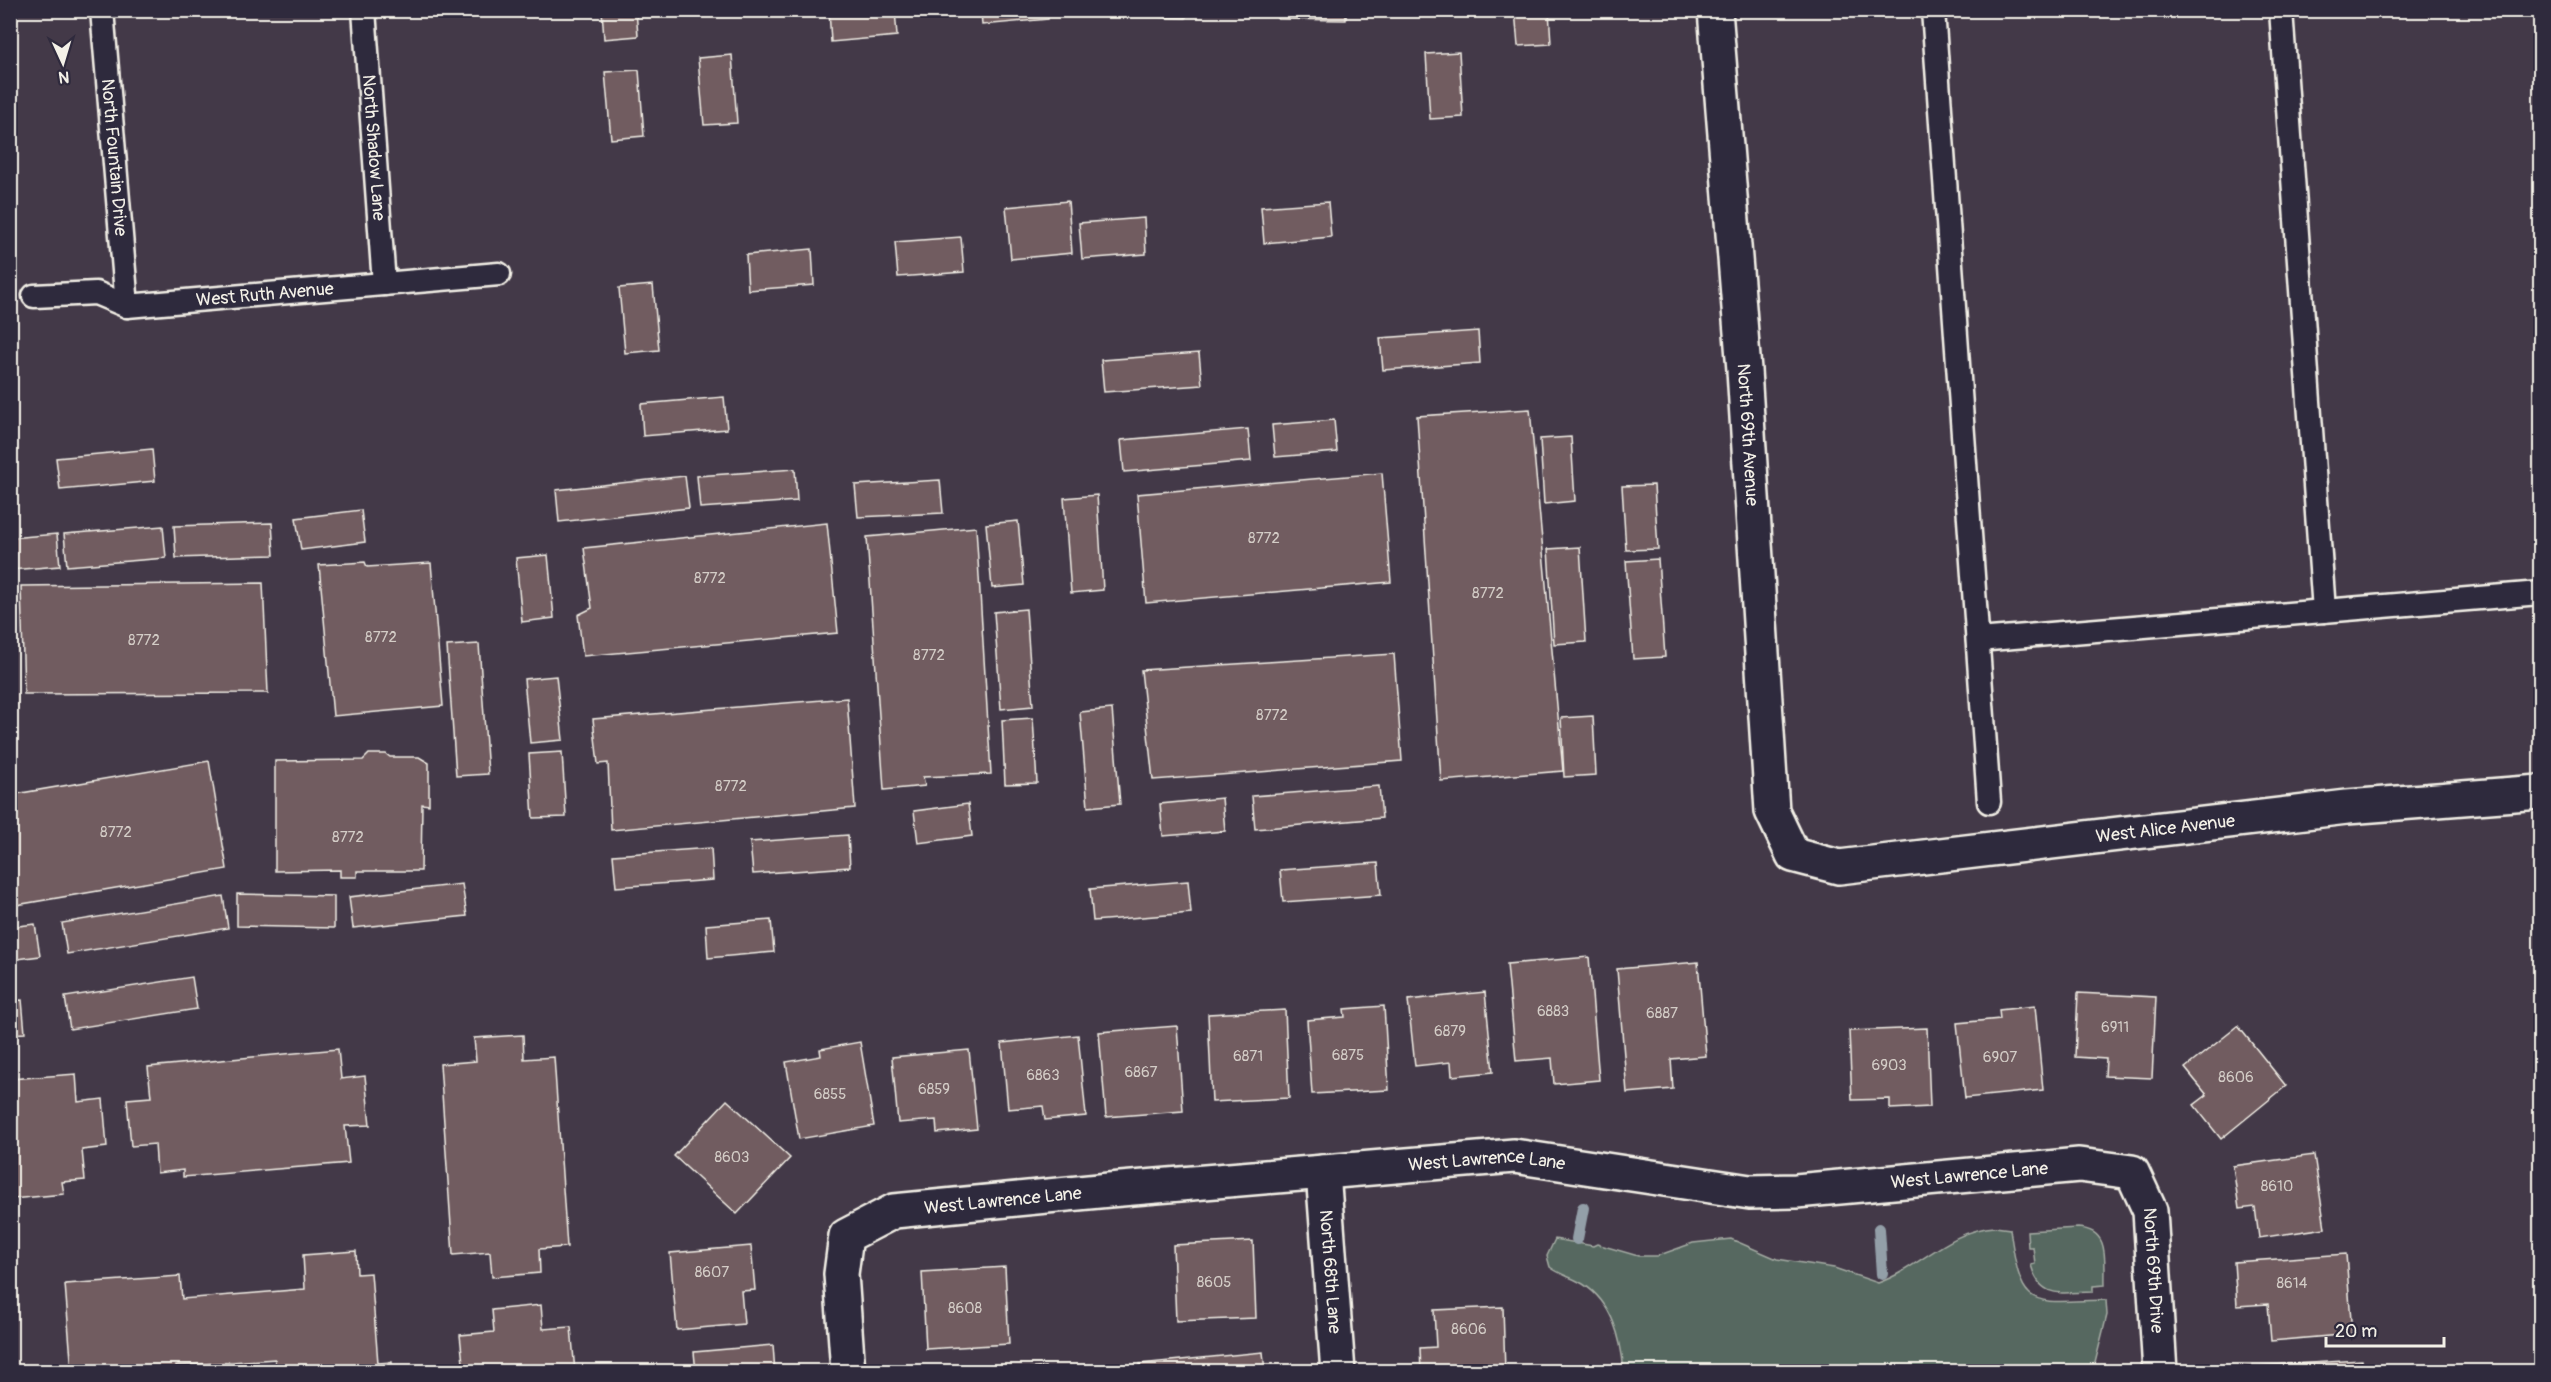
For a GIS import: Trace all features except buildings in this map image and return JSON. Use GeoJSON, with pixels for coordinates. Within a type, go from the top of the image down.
{"type":"FeatureCollection","features":[{"type":"Feature","properties":{"kind":"street","name":"North 69th Avenue"},"geometry":{"type":"LineString","coordinates":[[1714,10],[1744,370],[1772,812],[1793,855]]}},
{"type":"Feature","properties":{"kind":"street","name":"West Alice Avenue"},"geometry":{"type":"LineString","coordinates":[[1793,855],[1839,867],[2347,807],[2541,792]]}},
{"type":"Feature","properties":{"kind":"street","name":"West Lawrence Lane"},"geometry":{"type":"LineString","coordinates":[[848,1371],[841,1274],[846,1236],[894,1211],[1514,1156],[1750,1191],[1796,1191],[2079,1165],[2132,1172]]}},
{"type":"Feature","properties":{"kind":"street","name":"North 68th Lane"},"geometry":{"type":"LineString","coordinates":[[1323,1172],[1338,1371]]}},
{"type":"Feature","properties":{"kind":"street","name":"North 69th Drive"},"geometry":{"type":"LineString","coordinates":[[2132,1172],[2150,1211],[2160,1371]]}},
{"type":"Feature","properties":{"kind":"lane","name":"North Fountain Drive"},"geometry":{"type":"LineString","coordinates":[[102,10],[127,306]]}},
{"type":"Feature","properties":{"kind":"lane","name":"North Shadow Lane"},"geometry":{"type":"LineString","coordinates":[[364,10],[384,284]]}},
{"type":"Feature","properties":{"kind":"lane"},"geometry":{"type":"LineString","coordinates":[[1933,10],[1989,802]]}},
{"type":"Feature","properties":{"kind":"lane"},"geometry":{"type":"LineString","coordinates":[[2281,10],[2324,611]]}},
{"type":"Feature","properties":{"kind":"lane","name":"West Ruth Avenue"},"geometry":{"type":"LineString","coordinates":[[34,296],[96,293],[127,306],[499,274]]}},
{"type":"Feature","properties":{"kind":"lane"},"geometry":{"type":"LineString","coordinates":[[1977,640],[2541,593]]}},
{"type":"Feature","properties":{"kind":"green space"},"geometry":{"type":"Polygon","coordinates":[[[1995,1227],[2010,1229],[2019,1276],[2025,1289],[2034,1297],[2045,1301],[2060,1302],[2106,1300],[2107,1315],[2093,1371],[1624,1371],[1618,1334],[1602,1301],[1583,1284],[1550,1267],[1547,1256],[1555,1239],[1593,1246],[1597,1244],[1638,1256],[1657,1256],[1693,1243],[1731,1239],[1777,1259],[1834,1268],[1878,1283],[1963,1235],[1995,1227]]]}},
{"type":"Feature","properties":{"kind":"green space"},"geometry":{"type":"Polygon","coordinates":[[[2078,1228],[2089,1230],[2101,1240],[2105,1257],[2105,1285],[2093,1286],[2093,1292],[2062,1293],[2047,1289],[2035,1276],[2031,1265],[2035,1264],[2033,1247],[2028,1247],[2027,1231],[2078,1228]]]}},
{"type":"Feature","properties":{"kind":"waterway"},"geometry":{"type":"LineString","coordinates":[[1577,1239],[1583,1208]]}},
{"type":"Feature","properties":{"kind":"waterway"},"geometry":{"type":"LineString","coordinates":[[1879,1229],[1882,1274]]}}]}
